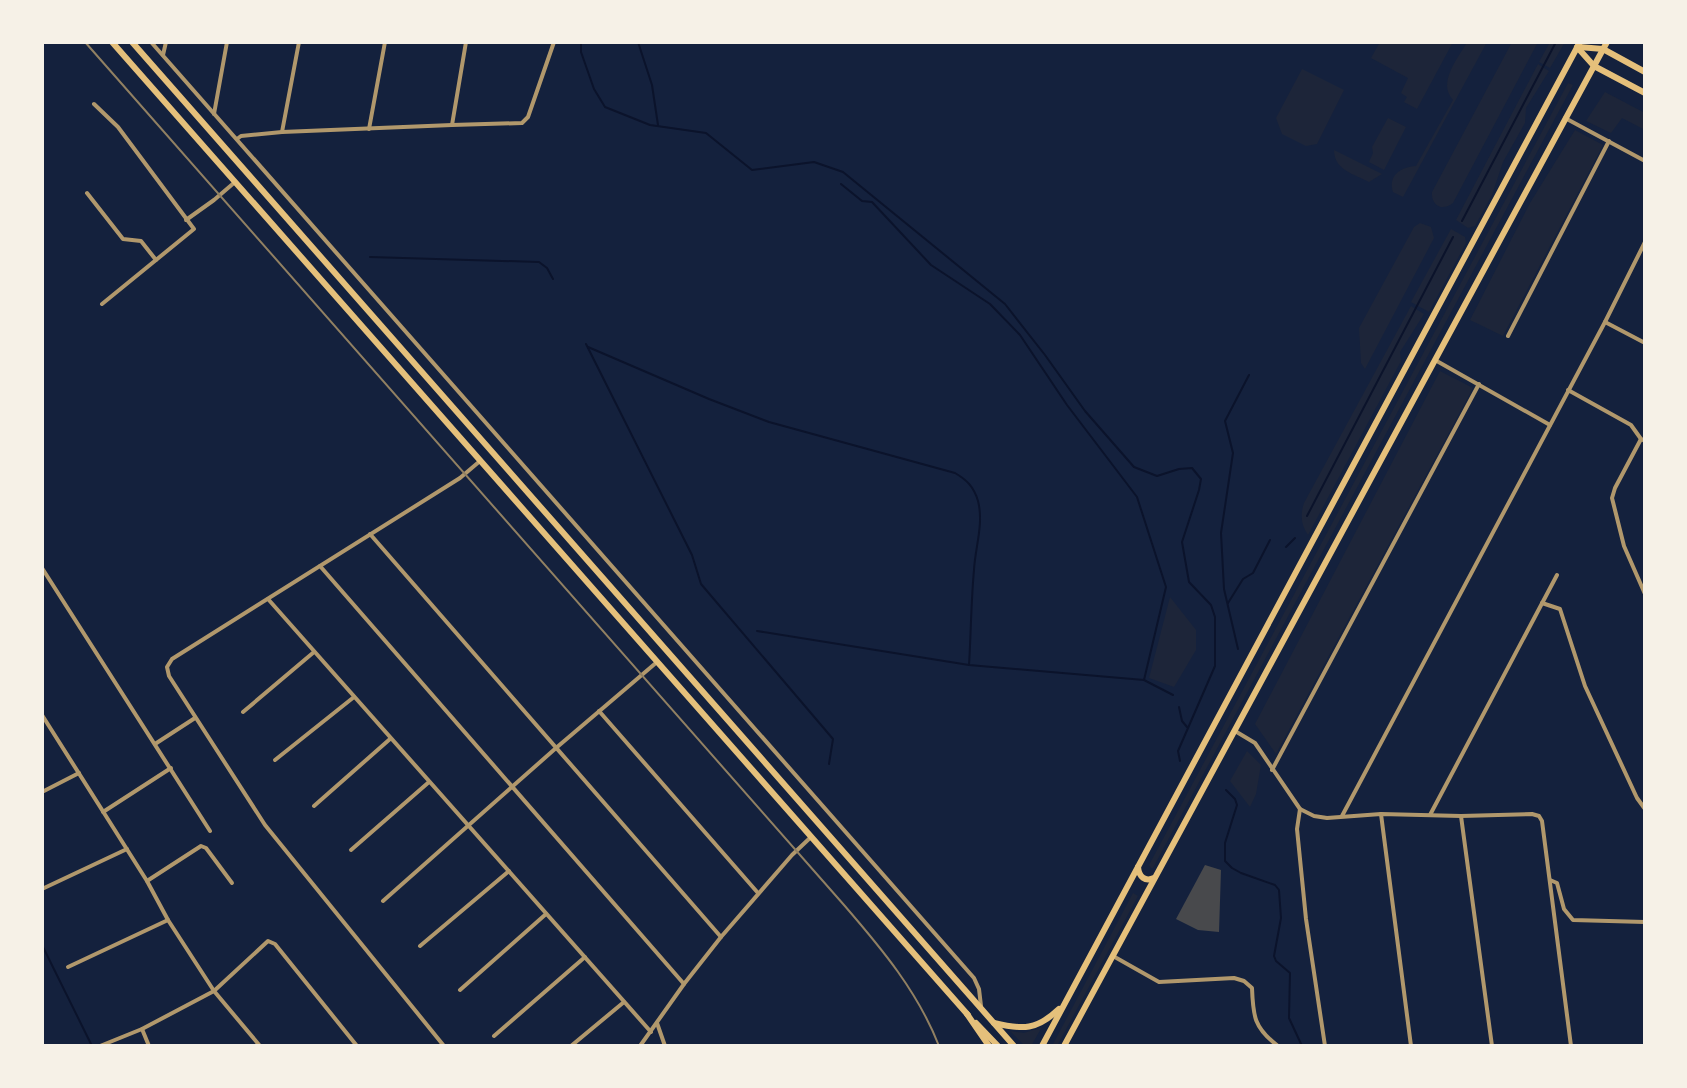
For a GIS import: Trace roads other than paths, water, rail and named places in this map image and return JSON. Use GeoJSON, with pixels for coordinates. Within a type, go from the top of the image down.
{"type":"FeatureCollection","features":[{"type":"Feature","properties":{"kind":"main road"},"geometry":{"type":"LineString","coordinates":[[112,42],[998,1046]]}},
{"type":"Feature","properties":{"kind":"main road"},"geometry":{"type":"LineString","coordinates":[[132,42],[1014,1046]]}},
{"type":"Feature","properties":{"kind":"main road"},"geometry":{"type":"LineString","coordinates":[[1579,44],[1605,46],[1645,72]]}},
{"type":"Feature","properties":{"kind":"main road"},"geometry":{"type":"LineString","coordinates":[[1579,44],[1594,66],[1645,93]]}},
{"type":"Feature","properties":{"kind":"main road"},"geometry":{"type":"LineString","coordinates":[[1042,1046],[1579,44]]}},
{"type":"Feature","properties":{"kind":"main road"},"geometry":{"type":"LineString","coordinates":[[1064,1046],[1605,46]]}},
{"type":"Feature","properties":{"kind":"main road"},"geometry":{"type":"LineString","coordinates":[[821,848],[832,838]]}},
{"type":"Feature","properties":{"kind":"main road"},"geometry":{"type":"LineString","coordinates":[[1138,867],[1144,879],[1155,878]]}},
{"type":"Feature","properties":{"kind":"main road"},"geometry":{"type":"LineString","coordinates":[[994,1023],[1018,1028],[1035,1026],[1051,1017],[1065,1003]]}},
{"type":"Feature","properties":{"kind":"main road"},"geometry":{"type":"LineString","coordinates":[[967,1014],[989,1046]]}},
{"type":"Feature","properties":{"kind":"street"},"geometry":{"type":"LineString","coordinates":[[151,42],[974,978],[982,1008]]}},
{"type":"Feature","properties":{"kind":"street"},"geometry":{"type":"LineString","coordinates":[[163,56],[166,42]]}},
{"type":"Feature","properties":{"kind":"street"},"geometry":{"type":"LineString","coordinates":[[214,114],[227,42]]}},
{"type":"Feature","properties":{"kind":"street"},"geometry":{"type":"LineString","coordinates":[[282,132],[299,42]]}},
{"type":"Feature","properties":{"kind":"street"},"geometry":{"type":"LineString","coordinates":[[369,129],[385,42]]}},
{"type":"Feature","properties":{"kind":"street"},"geometry":{"type":"LineString","coordinates":[[452,125],[466,42]]}},
{"type":"Feature","properties":{"kind":"street"},"geometry":{"type":"LineString","coordinates":[[237,139],[282,132],[524,122],[530,113],[554,42]]}},
{"type":"Feature","properties":{"kind":"street"},"geometry":{"type":"LineString","coordinates":[[94,104],[118,127],[194,229],[102,304]]}},
{"type":"Feature","properties":{"kind":"street"},"geometry":{"type":"LineString","coordinates":[[1565,118],[1645,161]]}},
{"type":"Feature","properties":{"kind":"street"},"geometry":{"type":"LineString","coordinates":[[1508,336],[1609,141]]}},
{"type":"Feature","properties":{"kind":"street"},"geometry":{"type":"LineString","coordinates":[[186,220],[235,182]]}},
{"type":"Feature","properties":{"kind":"street"},"geometry":{"type":"LineString","coordinates":[[87,193],[123,239],[141,241],[156,260]]}},
{"type":"Feature","properties":{"kind":"street"},"geometry":{"type":"LineString","coordinates":[[1342,816],[1645,242]]}},
{"type":"Feature","properties":{"kind":"street"},"geometry":{"type":"LineString","coordinates":[[1639,253],[1645,256]]}},
{"type":"Feature","properties":{"kind":"street"},"geometry":{"type":"LineString","coordinates":[[1605,322],[1645,343]]}},
{"type":"Feature","properties":{"kind":"street"},"geometry":{"type":"LineString","coordinates":[[1435,360],[1550,425]]}},
{"type":"Feature","properties":{"kind":"street"},"geometry":{"type":"LineString","coordinates":[[1272,770],[1479,384]]}},
{"type":"Feature","properties":{"kind":"street"},"geometry":{"type":"LineString","coordinates":[[1568,390],[1631,425],[1643,440],[1612,498],[1624,546],[1645,594]]}},
{"type":"Feature","properties":{"kind":"street"},"geometry":{"type":"LineString","coordinates":[[444,1046],[265,825],[195,718],[169,676],[167,667],[168,662],[460,478],[480,461]]}},
{"type":"Feature","properties":{"kind":"street"},"geometry":{"type":"LineString","coordinates":[[370,534],[721,937]]}},
{"type":"Feature","properties":{"kind":"street"},"geometry":{"type":"LineString","coordinates":[[320,566],[684,984]]}},
{"type":"Feature","properties":{"kind":"street"},"geometry":{"type":"LineString","coordinates":[[42,568],[210,831]]}},
{"type":"Feature","properties":{"kind":"street"},"geometry":{"type":"LineString","coordinates":[[1430,815],[1557,575]]}},
{"type":"Feature","properties":{"kind":"street"},"geometry":{"type":"LineString","coordinates":[[268,599],[651,1032]]}},
{"type":"Feature","properties":{"kind":"street"},"geometry":{"type":"LineString","coordinates":[[1542,603],[1560,609],[1585,686],[1645,809]]}},
{"type":"Feature","properties":{"kind":"street"},"geometry":{"type":"LineString","coordinates":[[243,712],[314,652]]}},
{"type":"Feature","properties":{"kind":"street"},"geometry":{"type":"LineString","coordinates":[[383,901],[657,662]]}},
{"type":"Feature","properties":{"kind":"street"},"geometry":{"type":"LineString","coordinates":[[275,760],[354,697]]}},
{"type":"Feature","properties":{"kind":"street"},"geometry":{"type":"LineString","coordinates":[[599,711],[759,893]]}},
{"type":"Feature","properties":{"kind":"street"},"geometry":{"type":"LineString","coordinates":[[42,715],[214,991],[260,1046]]}},
{"type":"Feature","properties":{"kind":"street"},"geometry":{"type":"LineString","coordinates":[[155,744],[195,718]]}},
{"type":"Feature","properties":{"kind":"street"},"geometry":{"type":"LineString","coordinates":[[1235,731],[1255,743],[1300,809],[1320,818],[1381,814],[1539,816],[1571,1046]]}},
{"type":"Feature","properties":{"kind":"street"},"geometry":{"type":"LineString","coordinates":[[314,806],[391,738]]}},
{"type":"Feature","properties":{"kind":"street"},"geometry":{"type":"LineString","coordinates":[[103,812],[171,768]]}},
{"type":"Feature","properties":{"kind":"street"},"geometry":{"type":"LineString","coordinates":[[42,792],[79,773]]}},
{"type":"Feature","properties":{"kind":"street"},"geometry":{"type":"LineString","coordinates":[[351,850],[429,782]]}},
{"type":"Feature","properties":{"kind":"street"},"geometry":{"type":"LineString","coordinates":[[1300,809],[1297,829],[1306,919],[1325,1046]]}},
{"type":"Feature","properties":{"kind":"street"},"geometry":{"type":"LineString","coordinates":[[1381,814],[1411,1046]]}},
{"type":"Feature","properties":{"kind":"street"},"geometry":{"type":"LineString","coordinates":[[1461,816],[1492,1046]]}},
{"type":"Feature","properties":{"kind":"street"},"geometry":{"type":"LineString","coordinates":[[640,1046],[721,937],[811,837]]}},
{"type":"Feature","properties":{"kind":"street"},"geometry":{"type":"LineString","coordinates":[[147,881],[201,846],[206,848],[232,883]]}},
{"type":"Feature","properties":{"kind":"street"},"geometry":{"type":"LineString","coordinates":[[42,889],[127,849]]}},
{"type":"Feature","properties":{"kind":"street"},"geometry":{"type":"LineString","coordinates":[[420,946],[509,871]]}},
{"type":"Feature","properties":{"kind":"street"},"geometry":{"type":"LineString","coordinates":[[1549,879],[1557,883],[1564,909],[1573,920],[1645,922]]}},
{"type":"Feature","properties":{"kind":"street"},"geometry":{"type":"LineString","coordinates":[[460,990],[546,914]]}},
{"type":"Feature","properties":{"kind":"street"},"geometry":{"type":"LineString","coordinates":[[68,967],[168,920]]}},
{"type":"Feature","properties":{"kind":"street"},"geometry":{"type":"LineString","coordinates":[[101,1046],[142,1029],[214,991],[264,944],[272,942],[357,1046]]}},
{"type":"Feature","properties":{"kind":"street"},"geometry":{"type":"LineString","coordinates":[[1113,956],[1159,982],[1234,978],[1244,981],[1252,988],[1253,1017],[1278,1046]]}},
{"type":"Feature","properties":{"kind":"street"},"geometry":{"type":"LineString","coordinates":[[494,1036],[585,957]]}},
{"type":"Feature","properties":{"kind":"street"},"geometry":{"type":"LineString","coordinates":[[571,1046],[624,1002]]}},
{"type":"Feature","properties":{"kind":"street"},"geometry":{"type":"LineString","coordinates":[[657,1023],[665,1046]]}},
{"type":"Feature","properties":{"kind":"street"},"geometry":{"type":"LineString","coordinates":[[142,1029],[149,1046]]}},
{"type":"Feature","properties":{"kind":"waterway"},"geometry":{"type":"LineString","coordinates":[[581,42],[581,52],[594,89],[605,107],[650,125],[706,133],[752,170],[814,162],[843,172],[1005,304],[1085,411],[1134,467],[1157,476],[1192,468],[1201,479],[1182,542],[1189,582],[1211,605],[1215,617],[1215,666],[1178,751],[1180,761]]}},
{"type":"Feature","properties":{"kind":"waterway"},"geometry":{"type":"LineString","coordinates":[[638,42],[652,85],[658,125]]}},
{"type":"Feature","properties":{"kind":"waterway"},"geometry":{"type":"LineString","coordinates":[[1462,221],[1556,42]]}},
{"type":"Feature","properties":{"kind":"waterway"},"geometry":{"type":"LineString","coordinates":[[841,184],[862,201],[872,202],[931,265],[990,304],[1020,335],[1067,405],[1137,497],[1166,587],[1144,680]]}},
{"type":"Feature","properties":{"kind":"waterway"},"geometry":{"type":"LineString","coordinates":[[1307,516],[1453,237]]}},
{"type":"Feature","properties":{"kind":"waterway"},"geometry":{"type":"LineString","coordinates":[[370,257],[539,262],[553,279]]}},
{"type":"Feature","properties":{"kind":"waterway"},"geometry":{"type":"LineString","coordinates":[[586,344],[692,555],[701,584],[833,739],[829,764]]}},
{"type":"Feature","properties":{"kind":"waterway"},"geometry":{"type":"LineString","coordinates":[[588,347],[769,422],[955,473],[963,478],[972,488],[980,510],[969,665]]}},
{"type":"Feature","properties":{"kind":"waterway"},"geometry":{"type":"LineString","coordinates":[[1238,649],[1224,589],[1221,533],[1233,453],[1225,421],[1249,375]]}},
{"type":"Feature","properties":{"kind":"waterway"},"geometry":{"type":"LineString","coordinates":[[1286,547],[1295,538]]}},
{"type":"Feature","properties":{"kind":"waterway"},"geometry":{"type":"LineString","coordinates":[[1228,603],[1243,579],[1253,573],[1270,540]]}},
{"type":"Feature","properties":{"kind":"waterway"},"geometry":{"type":"LineString","coordinates":[[757,631],[969,665],[1144,680],[1173,695]]}},
{"type":"Feature","properties":{"kind":"waterway"},"geometry":{"type":"LineString","coordinates":[[1179,707],[1182,721],[1187,727]]}},
{"type":"Feature","properties":{"kind":"waterway"},"geometry":{"type":"LineString","coordinates":[[1226,790],[1237,805],[1225,843],[1225,861],[1241,873],[1275,885],[1279,890],[1281,918],[1274,956],[1290,973],[1289,1018],[1302,1046]]}},
{"type":"Feature","properties":{"kind":"waterway"},"geometry":{"type":"LineString","coordinates":[[42,945],[92,1046]]}},
{"type":"Feature","properties":{"kind":"railway"},"geometry":{"type":"LineString","coordinates":[[85,42],[858,921],[910,989],[939,1046]]}}]}
